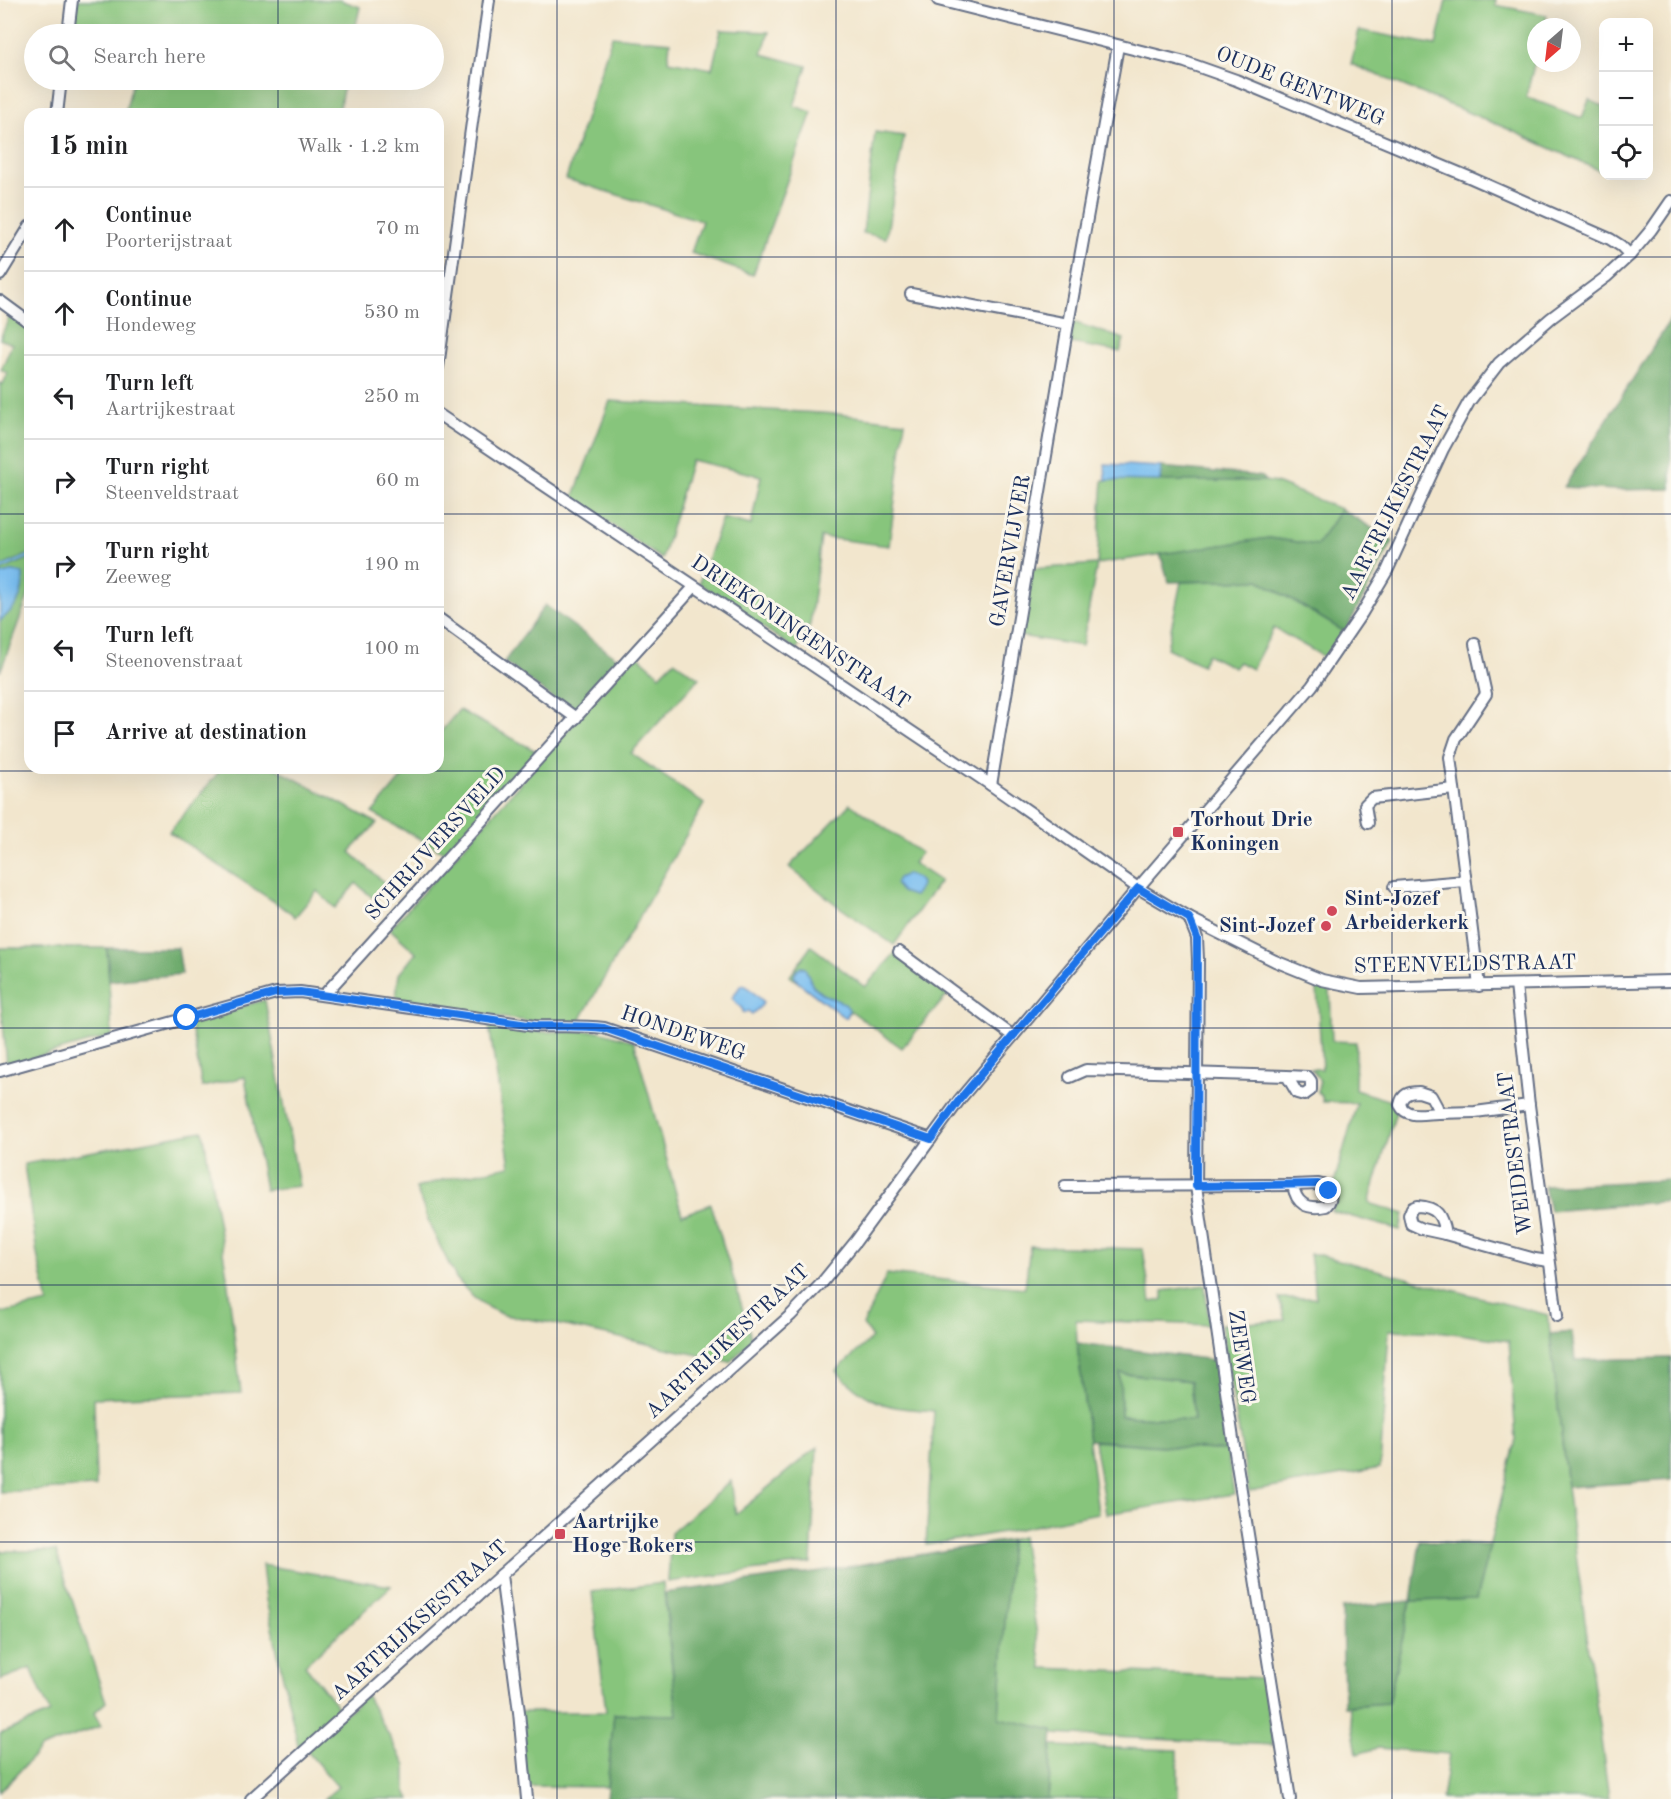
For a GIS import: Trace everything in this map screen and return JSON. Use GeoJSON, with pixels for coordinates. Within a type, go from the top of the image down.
{"type":"FeatureCollection","features":[{"type":"Feature","properties":{"kind":"street"},"geometry":{"type":"LineString","coordinates":[[69,24],[72,0]]}},
{"type":"Feature","properties":{"kind":"street"},"geometry":{"type":"LineString","coordinates":[[444,324],[489,0]]}},
{"type":"Feature","properties":{"kind":"street","name":"OUDE GENTWEG"},"geometry":{"type":"LineString","coordinates":[[938,0],[1185,62],[1236,80],[1599,234],[1621,246],[1630,255]]}},
{"type":"Feature","properties":{"kind":"street","name":"GAVERVIJVER"},"geometry":{"type":"LineString","coordinates":[[991,785],[1068,324],[1118,46]]}},
{"type":"Feature","properties":{"kind":"street"},"geometry":{"type":"LineString","coordinates":[[58,108],[60,90]]}},
{"type":"Feature","properties":{"kind":"street","name":"AARTRIJKESTRAAT"},"geometry":{"type":"LineString","coordinates":[[616,1472],[791,1315],[821,1284],[856,1241],[960,1099],[1312,686],[1362,613],[1387,571],[1443,449],[1468,402],[1499,363],[1630,255],[1671,201]]}},
{"type":"Feature","properties":{"kind":"street"},"geometry":{"type":"LineString","coordinates":[[0,275],[24,236]]}},
{"type":"Feature","properties":{"kind":"street"},"geometry":{"type":"LineString","coordinates":[[911,294],[1068,324]]}},
{"type":"Feature","properties":{"kind":"street"},"geometry":{"type":"LineString","coordinates":[[0,301],[24,319]]}},
{"type":"Feature","properties":{"kind":"street","name":"DRIEKONINGENSTRAAT"},"geometry":{"type":"LineString","coordinates":[[444,418],[991,785],[1138,888]]}},
{"type":"Feature","properties":{"kind":"street","name":"SCHRIJVERSVELD"},"geometry":{"type":"LineString","coordinates":[[324,995],[694,587]]}},
{"type":"Feature","properties":{"kind":"street"},"geometry":{"type":"LineString","coordinates":[[444,622],[576,718]]}},
{"type":"Feature","properties":{"kind":"street"},"geometry":{"type":"LineString","coordinates":[[1475,644],[1486,694],[1456,739],[1450,757],[1479,986]]}},
{"type":"Feature","properties":{"kind":"street"},"geometry":{"type":"LineString","coordinates":[[1368,823],[1365,805],[1372,798],[1454,789]]}},
{"type":"Feature","properties":{"kind":"street"},"geometry":{"type":"LineString","coordinates":[[1394,887],[1466,881]]}},
{"type":"Feature","properties":{"kind":"street","name":"STEENVELDSTRAAT"},"geometry":{"type":"LineString","coordinates":[[1138,888],[1189,918],[1275,961],[1340,985],[1362,988],[1671,981]]}},
{"type":"Feature","properties":{"kind":"street","name":"ZEEWEG"},"geometry":{"type":"LineString","coordinates":[[1189,918],[1197,938],[1196,1186],[1234,1446],[1290,1799]]}},
{"type":"Feature","properties":{"kind":"street"},"geometry":{"type":"LineString","coordinates":[[899,952],[1013,1036]]}},
{"type":"Feature","properties":{"kind":"street","name":"WEIDESTRAAT"},"geometry":{"type":"LineString","coordinates":[[1516,985],[1529,1105],[1557,1316]]}},
{"type":"Feature","properties":{"kind":"street","name":"HONDEWEG"},"geometry":{"type":"LineString","coordinates":[[0,1071],[270,994],[300,992],[535,1026],[604,1028],[931,1139]]}},
{"type":"Feature","properties":{"kind":"street"},"geometry":{"type":"LineString","coordinates":[[1070,1077],[1086,1070],[1287,1076]]}},
{"type":"Feature","properties":{"kind":"street"},"geometry":{"type":"LineString","coordinates":[[1438,1113],[1475,1112],[1529,1105]]}},
{"type":"Feature","properties":{"kind":"street"},"geometry":{"type":"LineString","coordinates":[[1065,1186],[1293,1185]]}},
{"type":"Feature","properties":{"kind":"street"},"geometry":{"type":"LineString","coordinates":[[1445,1234],[1549,1261]]}},
{"type":"Feature","properties":{"kind":"street","name":"AARTRIJKSESTRAAT"},"geometry":{"type":"LineString","coordinates":[[251,1799],[616,1472]]}},
{"type":"Feature","properties":{"kind":"street"},"geometry":{"type":"LineString","coordinates":[[501,1575],[519,1712],[527,1799]]}},
{"type":"Feature","properties":{"kind":"green space"},"geometry":{"type":"Polygon","coordinates":[[[77,0],[340,0],[360,7],[356,24],[74,24],[77,0]]]}},
{"type":"Feature","properties":{"kind":"green space"},"geometry":{"type":"Polygon","coordinates":[[[1446,0],[1496,0],[1495,5],[1547,15],[1546,18],[1527,18],[1527,72],[1532,72],[1526,97],[1582,118],[1589,100],[1599,104],[1599,170],[1508,129],[1351,64],[1359,30],[1436,45],[1446,0]]]}},
{"type":"Feature","properties":{"kind":"green space"},"geometry":{"type":"Polygon","coordinates":[[[721,30],[769,32],[762,54],[807,66],[794,106],[812,112],[753,275],[691,253],[702,221],[566,179],[612,36],[670,42],[668,61],[712,69],[721,30]]]}},
{"type":"Feature","properties":{"kind":"green space"},"geometry":{"type":"Polygon","coordinates":[[[131,90],[343,90],[339,108],[126,108],[131,90]]]}},
{"type":"Feature","properties":{"kind":"green space"},"geometry":{"type":"Polygon","coordinates":[[[875,132],[904,136],[886,238],[863,233],[875,132]]]}},
{"type":"Feature","properties":{"kind":"green space"},"geometry":{"type":"Polygon","coordinates":[[[11,313],[24,323],[24,557],[0,567],[0,383],[3,384],[8,373],[1,370],[12,344],[0,339],[11,313]]]}},
{"type":"Feature","properties":{"kind":"green space"},"geometry":{"type":"Polygon","coordinates":[[[1671,319],[1671,489],[1616,490],[1564,487],[1671,319]]]}},
{"type":"Feature","properties":{"kind":"green space"},"geometry":{"type":"Polygon","coordinates":[[[1073,322],[1124,339],[1120,352],[1070,343],[1073,322]]]}},
{"type":"Feature","properties":{"kind":"green space"},"geometry":{"type":"Polygon","coordinates":[[[610,401],[837,414],[905,422],[889,546],[821,537],[810,625],[796,650],[699,583],[722,518],[751,525],[761,476],[691,460],[662,559],[573,498],[610,401]]]}},
{"type":"Feature","properties":{"kind":"green space"},"geometry":{"type":"Polygon","coordinates":[[[1161,467],[1249,475],[1262,477],[1265,481],[1160,481],[1161,467]]]}},
{"type":"Feature","properties":{"kind":"green space"},"geometry":{"type":"Polygon","coordinates":[[[1103,480],[1265,481],[1276,483],[1341,509],[1317,545],[1269,538],[1097,564],[1103,480]]]}},
{"type":"Feature","properties":{"kind":"green space"},"geometry":{"type":"Polygon","coordinates":[[[1341,509],[1393,541],[1345,632],[1259,580],[1169,582],[1160,554],[1269,538],[1317,545],[1341,509]]]}},
{"type":"Feature","properties":{"kind":"green space"},"geometry":{"type":"Polygon","coordinates":[[[24,561],[24,607],[0,672],[0,571],[24,561]]]}},
{"type":"Feature","properties":{"kind":"green space"},"geometry":{"type":"Polygon","coordinates":[[[1097,564],[1082,646],[1019,636],[1032,569],[1097,564]]]}},
{"type":"Feature","properties":{"kind":"green space"},"geometry":{"type":"Polygon","coordinates":[[[1259,580],[1345,632],[1326,658],[1274,628],[1252,669],[1239,662],[1234,668],[1207,654],[1202,665],[1167,648],[1181,582],[1259,580]]]}},
{"type":"Feature","properties":{"kind":"green space"},"geometry":{"type":"Polygon","coordinates":[[[545,605],[621,661],[574,714],[504,662],[545,605]]]}},
{"type":"Feature","properties":{"kind":"green space"},"geometry":{"type":"Polygon","coordinates":[[[636,654],[660,675],[674,661],[699,678],[631,753],[704,804],[579,1022],[550,1024],[395,1004],[399,974],[416,953],[390,929],[636,654]]]}},
{"type":"Feature","properties":{"kind":"green space"},"geometry":{"type":"Polygon","coordinates":[[[459,710],[540,753],[446,853],[372,813],[405,774],[444,774],[444,728],[459,710]]]}},
{"type":"Feature","properties":{"kind":"green space"},"geometry":{"type":"Polygon","coordinates":[[[217,774],[286,774],[377,823],[350,852],[388,886],[375,900],[356,883],[335,908],[317,891],[295,917],[169,832],[217,774]]]}},
{"type":"Feature","properties":{"kind":"green space"},"geometry":{"type":"Polygon","coordinates":[[[850,804],[921,853],[913,863],[940,881],[894,945],[838,906],[789,867],[850,804]]]}},
{"type":"Feature","properties":{"kind":"green space"},"geometry":{"type":"Polygon","coordinates":[[[811,946],[865,987],[896,952],[949,993],[902,1048],[851,1011],[845,1018],[790,976],[811,946]]]}},
{"type":"Feature","properties":{"kind":"green space"},"geometry":{"type":"Polygon","coordinates":[[[0,948],[107,948],[112,1036],[7,1065],[0,993],[0,948]]]}},
{"type":"Feature","properties":{"kind":"green space"},"geometry":{"type":"Polygon","coordinates":[[[107,948],[178,948],[182,974],[109,981],[107,948]]]}},
{"type":"Feature","properties":{"kind":"green space"},"geometry":{"type":"Polygon","coordinates":[[[1317,989],[1330,989],[1332,1041],[1356,1042],[1355,1090],[1391,1101],[1396,1112],[1369,1203],[1404,1214],[1400,1230],[1331,1211],[1336,1200],[1334,1183],[1357,1103],[1323,1102],[1317,1092],[1320,1081],[1311,1069],[1322,1069],[1317,989]]]}},
{"type":"Feature","properties":{"kind":"green space"},"geometry":{"type":"Polygon","coordinates":[[[265,1000],[299,1186],[265,1190],[245,1077],[202,1087],[190,1020],[265,1000]]]}},
{"type":"Feature","properties":{"kind":"green space"},"geometry":{"type":"Polygon","coordinates":[[[489,1025],[540,1032],[599,1031],[634,1041],[682,1215],[711,1204],[752,1340],[730,1362],[552,1323],[504,1315],[473,1297],[456,1278],[431,1228],[416,1188],[442,1180],[510,1166],[489,1025]]]}},
{"type":"Feature","properties":{"kind":"green space"},"geometry":{"type":"Polygon","coordinates":[[[203,1131],[227,1276],[241,1393],[94,1398],[96,1487],[0,1492],[0,1313],[48,1303],[37,1254],[24,1164],[203,1131]]]}},
{"type":"Feature","properties":{"kind":"green space"},"geometry":{"type":"Polygon","coordinates":[[[1671,1180],[1671,1201],[1550,1211],[1544,1186],[1671,1180]]]}},
{"type":"Feature","properties":{"kind":"green space"},"geometry":{"type":"Polygon","coordinates":[[[1030,1246],[1143,1249],[1151,1302],[1163,1300],[1163,1291],[1205,1285],[1209,1325],[1076,1320],[1098,1513],[926,1545],[934,1411],[881,1403],[858,1391],[836,1371],[872,1338],[863,1325],[887,1274],[1025,1288],[1030,1246]]]}},
{"type":"Feature","properties":{"kind":"green space"},"geometry":{"type":"Polygon","coordinates":[[[1310,1254],[1548,1315],[1567,1487],[1609,1799],[1442,1799],[1449,1754],[1378,1748],[1357,1754],[1349,1706],[1388,1703],[1411,1601],[1476,1599],[1516,1440],[1509,1341],[1445,1332],[1389,1330],[1380,1468],[1249,1492],[1221,1325],[1285,1320],[1279,1298],[1316,1298],[1310,1254]]]}},
{"type":"Feature","properties":{"kind":"green space"},"geometry":{"type":"Polygon","coordinates":[[[1572,1332],[1575,1360],[1671,1358],[1671,1480],[1567,1487],[1550,1334],[1572,1332]]]}},
{"type":"Feature","properties":{"kind":"green space"},"geometry":{"type":"Polygon","coordinates":[[[1077,1343],[1214,1360],[1227,1451],[1089,1440],[1077,1343]],[[1120,1373],[1121,1416],[1194,1420],[1190,1381],[1120,1373]]]}},
{"type":"Feature","properties":{"kind":"green space"},"geometry":{"type":"Polygon","coordinates":[[[1120,1372],[1190,1381],[1194,1420],[1121,1416],[1120,1372]]]}},
{"type":"Feature","properties":{"kind":"green space"},"geometry":{"type":"Polygon","coordinates":[[[1094,1441],[1227,1451],[1234,1494],[1106,1514],[1094,1441]]]}},
{"type":"Feature","properties":{"kind":"green space"},"geometry":{"type":"Polygon","coordinates":[[[817,1447],[811,1563],[668,1582],[671,1533],[731,1481],[736,1514],[817,1447]]]}},
{"type":"Feature","properties":{"kind":"green space"},"geometry":{"type":"Polygon","coordinates":[[[1022,1537],[1042,1668],[1263,1678],[1273,1745],[1053,1734],[1053,1730],[998,1718],[1010,1540],[1022,1537]]]}},
{"type":"Feature","properties":{"kind":"green space"},"geometry":{"type":"Polygon","coordinates":[[[1010,1540],[999,1718],[1053,1730],[1048,1799],[606,1799],[614,1714],[677,1715],[665,1593],[821,1571],[1010,1540]]]}},
{"type":"Feature","properties":{"kind":"green space"},"geometry":{"type":"Polygon","coordinates":[[[1420,1541],[1490,1545],[1476,1599],[1411,1601],[1420,1541]]]}},
{"type":"Feature","properties":{"kind":"green space"},"geometry":{"type":"Polygon","coordinates":[[[0,1551],[56,1551],[106,1702],[94,1713],[101,1726],[41,1748],[0,1792],[0,1734],[50,1713],[31,1668],[0,1680],[0,1551]]]}},
{"type":"Feature","properties":{"kind":"green space"},"geometry":{"type":"Polygon","coordinates":[[[262,1565],[391,1586],[305,1665],[344,1715],[366,1695],[406,1766],[406,1791],[410,1799],[324,1799],[338,1787],[306,1750],[300,1755],[266,1600],[262,1565]]]}},
{"type":"Feature","properties":{"kind":"green space"},"geometry":{"type":"Polygon","coordinates":[[[663,1583],[677,1715],[614,1714],[607,1787],[526,1786],[519,1712],[606,1712],[592,1592],[663,1583]]]}},
{"type":"Feature","properties":{"kind":"green space"},"geometry":{"type":"Polygon","coordinates":[[[1411,1601],[1388,1703],[1344,1706],[1342,1608],[1411,1601]]]}},
{"type":"Feature","properties":{"kind":"green space"},"geometry":{"type":"Polygon","coordinates":[[[1052,1746],[1178,1750],[1178,1799],[1048,1799],[1052,1746]]]}},
{"type":"Feature","properties":{"kind":"water"},"geometry":{"type":"Polygon","coordinates":[[[1105,464],[1161,467],[1160,481],[1106,480],[1105,464]]]}},
{"type":"Feature","properties":{"kind":"water"},"geometry":{"type":"Polygon","coordinates":[[[13,571],[23,573],[21,594],[19,600],[0,621],[0,575],[13,571]]]}},
{"type":"Feature","properties":{"kind":"water"},"geometry":{"type":"Polygon","coordinates":[[[907,874],[917,878],[921,883],[914,896],[902,892],[895,884],[898,878],[907,874]]]}},
{"type":"Feature","properties":{"kind":"water"},"geometry":{"type":"Polygon","coordinates":[[[801,967],[805,968],[813,986],[825,995],[844,1003],[849,1009],[847,1017],[798,982],[794,976],[801,967]]]}},
{"type":"Feature","properties":{"kind":"water"},"geometry":{"type":"Polygon","coordinates":[[[741,985],[746,986],[763,1001],[762,1005],[752,1014],[748,1011],[742,1012],[743,1010],[732,998],[741,985]]]}},
{"type":"Feature","properties":{"kind":"waterway"},"geometry":{"type":"LineString","coordinates":[[0,569],[24,559]]}},
{"type":"Feature","properties":{"kind":"place","name":"Torhout Drie Koningen"},"geometry":{"type":"Point","coordinates":[1178,832]}},
{"type":"Feature","properties":{"kind":"place","name":"Sint-Jozef Arbeiderkerk"},"geometry":{"type":"Point","coordinates":[1332,911]}},
{"type":"Feature","properties":{"kind":"place","name":"Sint-Jozef"},"geometry":{"type":"Point","coordinates":[1326,926]}},
{"type":"Feature","properties":{"kind":"place","name":"Aartrijke Hoge Rokers"},"geometry":{"type":"Point","coordinates":[560,1534]}},
{"type":"Feature","properties":{"kind":"route"},"geometry":{"type":"LineString","coordinates":[[187,1018],[276,993],[300,992],[535,1026],[604,1028],[931,1139],[960,1099],[1138,888],[1189,918],[1197,938],[1196,1186],[1318,1184],[1329,1191]]}}]}
